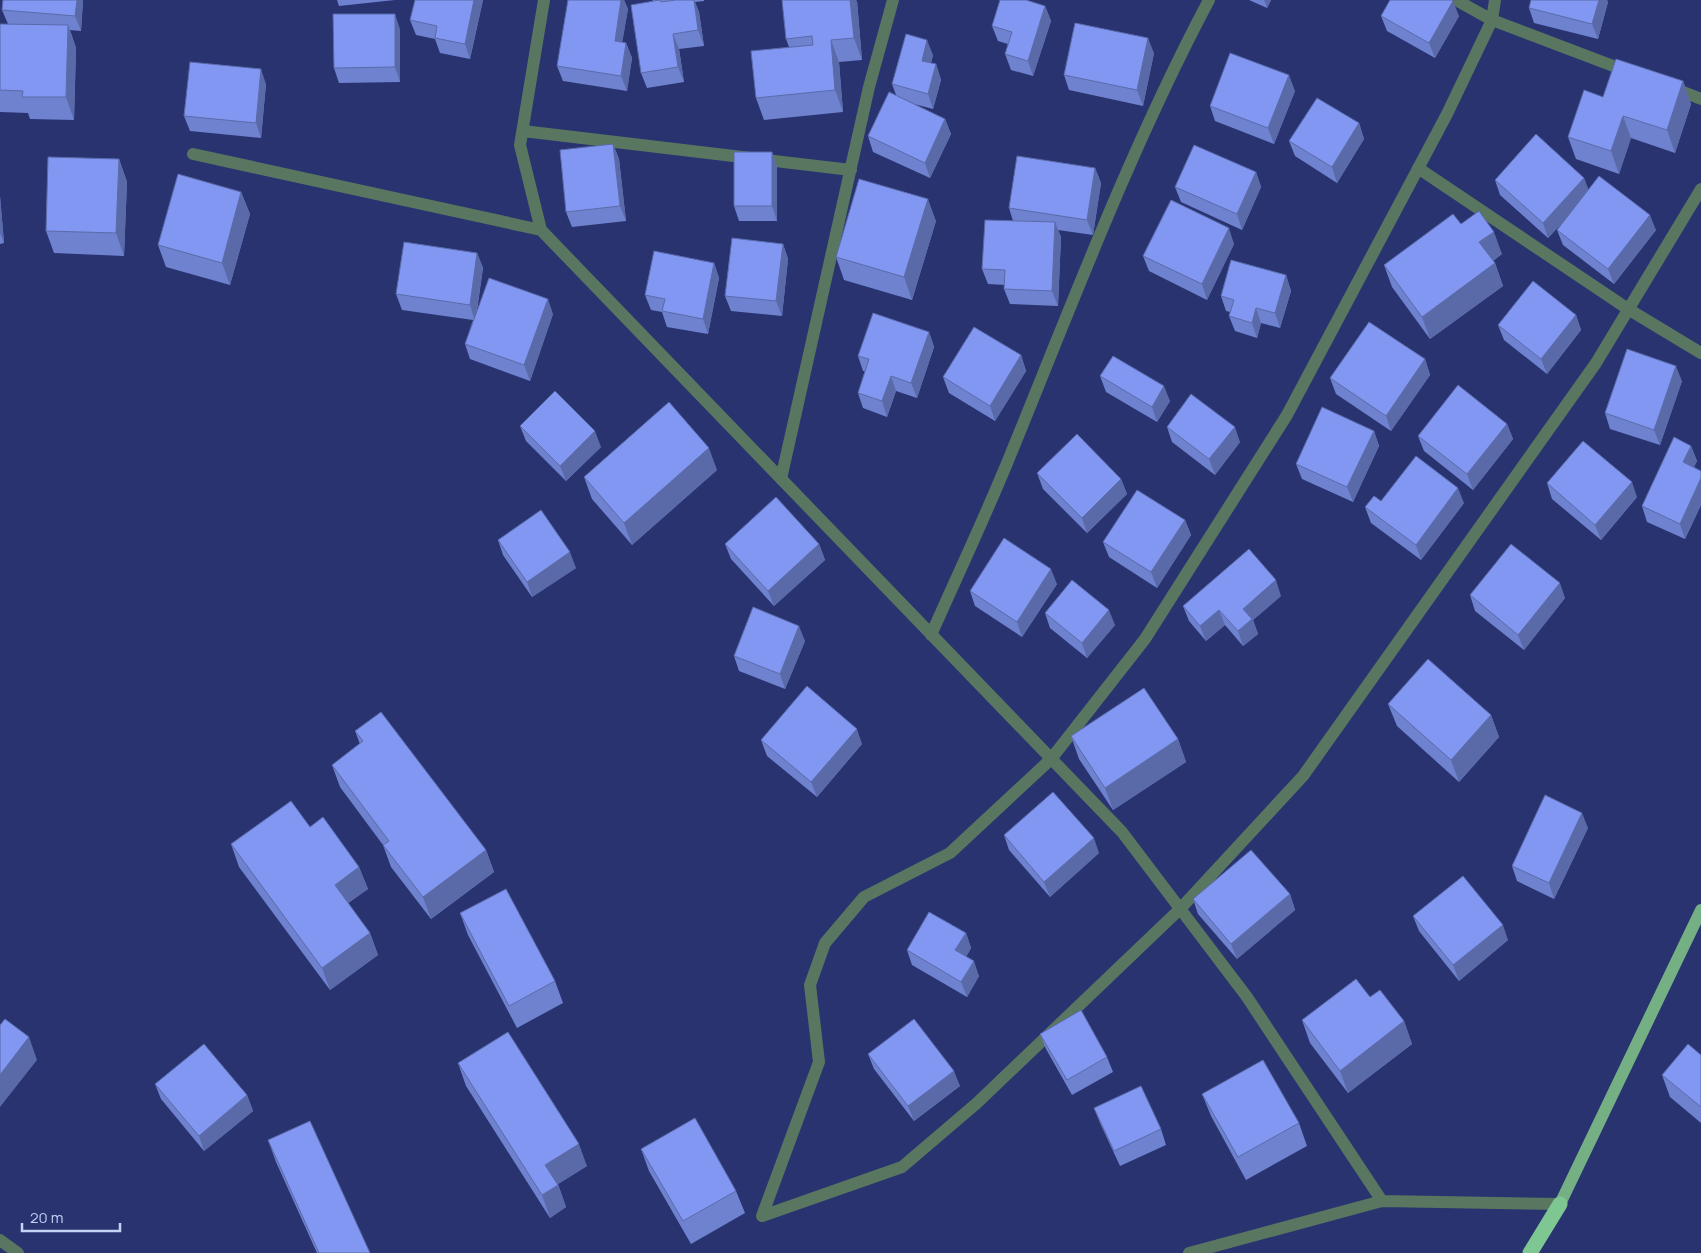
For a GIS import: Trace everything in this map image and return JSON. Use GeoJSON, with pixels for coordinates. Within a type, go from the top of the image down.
{"type":"FeatureCollection","features":[{"type":"Feature","properties":{"kind":"highway"},"geometry":{"type":"LineString","coordinates":[[1530,1253],[1560,1204]]}},
{"type":"Feature","properties":{"kind":"highway"},"geometry":{"type":"LineString","coordinates":[[1539,1253],[1560,1204]]}},
{"type":"Feature","properties":{"kind":"main road"},"geometry":{"type":"LineString","coordinates":[[1560,1204],[1701,910]]}},
{"type":"Feature","properties":{"kind":"street"},"geometry":{"type":"LineString","coordinates":[[544,0],[520,145],[541,230],[1122,832],[1247,997],[1382,1201]]}},
{"type":"Feature","properties":{"kind":"street"},"geometry":{"type":"LineString","coordinates":[[781,479],[869,87],[893,0]]}},
{"type":"Feature","properties":{"kind":"street"},"geometry":{"type":"LineString","coordinates":[[931,635],[1011,453],[1110,210],[1185,45],[1209,0]]}},
{"type":"Feature","properties":{"kind":"street"},"geometry":{"type":"LineString","coordinates":[[1456,0],[1492,20],[1637,75]]}},
{"type":"Feature","properties":{"kind":"street"},"geometry":{"type":"LineString","coordinates":[[1495,0],[1492,20],[1447,114],[1287,416],[1145,639],[1051,759],[950,853],[864,897],[825,943],[810,985],[819,1062],[762,1216],[902,1167],[977,1103],[1180,910],[1303,776],[1590,371],[1701,189]]}},
{"type":"Feature","properties":{"kind":"street"},"geometry":{"type":"LineString","coordinates":[[1665,85],[1701,99]]}},
{"type":"Feature","properties":{"kind":"street"},"geometry":{"type":"LineString","coordinates":[[523,131],[851,170]]}},
{"type":"Feature","properties":{"kind":"street"},"geometry":{"type":"LineString","coordinates":[[193,154],[541,230]]}},
{"type":"Feature","properties":{"kind":"street"},"geometry":{"type":"LineString","coordinates":[[1418,168],[1628,309],[1701,353]]}},
{"type":"Feature","properties":{"kind":"street"},"geometry":{"type":"LineString","coordinates":[[1189,1253],[1382,1201],[1560,1204]]}},
{"type":"Feature","properties":{"kind":"street"},"geometry":{"type":"LineString","coordinates":[[0,1240],[18,1253]]}},
{"type":"Feature","properties":{"kind":"building"},"geometry":{"type":"Polygon","coordinates":[[[3,0],[77,0],[75,16],[2,10],[3,0]]]}},
{"type":"Feature","properties":{"kind":"building"},"geometry":{"type":"Polygon","coordinates":[[[415,0],[474,0],[465,44],[435,38],[437,26],[410,20],[415,0]]]}},
{"type":"Feature","properties":{"kind":"building"},"geometry":{"type":"Polygon","coordinates":[[[568,0],[621,0],[615,41],[626,43],[621,76],[557,66],[568,0]]]}},
{"type":"Feature","properties":{"kind":"building"},"geometry":{"type":"Polygon","coordinates":[[[660,0],[661,2],[694,0],[698,30],[673,34],[678,67],[641,73],[631,5],[660,0]]]}},
{"type":"Feature","properties":{"kind":"building"},"geometry":{"type":"Polygon","coordinates":[[[782,0],[850,0],[854,38],[831,40],[835,90],[756,98],[751,51],[813,45],[812,36],[786,39],[782,0]]]}},
{"type":"Feature","properties":{"kind":"building"},"geometry":{"type":"Polygon","coordinates":[[[1000,0],[1026,0],[1045,6],[1028,61],[1005,54],[1012,32],[992,26],[1000,0]]]}},
{"type":"Feature","properties":{"kind":"building"},"geometry":{"type":"Polygon","coordinates":[[[1390,0],[1453,1],[1429,43],[1381,16],[1390,0]]]}},
{"type":"Feature","properties":{"kind":"building"},"geometry":{"type":"Polygon","coordinates":[[[1531,0],[1599,0],[1592,24],[1529,8],[1531,0]]]}},
{"type":"Feature","properties":{"kind":"building"},"geometry":{"type":"Polygon","coordinates":[[[333,14],[395,14],[395,67],[334,68],[333,14]]]}},
{"type":"Feature","properties":{"kind":"building"},"geometry":{"type":"Polygon","coordinates":[[[1075,23],[1148,38],[1137,90],[1064,75],[1075,23]]]}},
{"type":"Feature","properties":{"kind":"building"},"geometry":{"type":"Polygon","coordinates":[[[0,24],[68,25],[66,97],[22,97],[23,91],[0,90],[0,24]]]}},
{"type":"Feature","properties":{"kind":"building"},"geometry":{"type":"Polygon","coordinates":[[[906,34],[927,40],[922,61],[936,64],[928,94],[892,84],[906,34]]]}},
{"type":"Feature","properties":{"kind":"building"},"geometry":{"type":"Polygon","coordinates":[[[1230,53],[1289,75],[1268,128],[1210,106],[1230,53]]]}},
{"type":"Feature","properties":{"kind":"building"},"geometry":{"type":"Polygon","coordinates":[[[1616,59],[1683,81],[1667,130],[1623,116],[1611,151],[1568,137],[1584,90],[1603,97],[1616,59]]]}},
{"type":"Feature","properties":{"kind":"building"},"geometry":{"type":"Polygon","coordinates":[[[190,62],[261,69],[256,123],[184,116],[190,62]]]}},
{"type":"Feature","properties":{"kind":"building"},"geometry":{"type":"Polygon","coordinates":[[[889,92],[945,119],[925,163],[868,136],[889,92]]]}},
{"type":"Feature","properties":{"kind":"building"},"geometry":{"type":"Polygon","coordinates":[[[1317,98],[1359,123],[1332,167],[1289,141],[1317,98]]]}},
{"type":"Feature","properties":{"kind":"building"},"geometry":{"type":"Polygon","coordinates":[[[1536,134],[1584,178],[1543,223],[1495,180],[1536,134]]]}},
{"type":"Feature","properties":{"kind":"building"},"geometry":{"type":"Polygon","coordinates":[[[613,144],[620,206],[566,212],[560,150],[613,144]]]}},
{"type":"Feature","properties":{"kind":"building"},"geometry":{"type":"Polygon","coordinates":[[[1194,145],[1256,172],[1237,214],[1175,187],[1194,145]]]}},
{"type":"Feature","properties":{"kind":"building"},"geometry":{"type":"Polygon","coordinates":[[[734,152],[772,152],[772,206],[734,206],[734,152]]]}},
{"type":"Feature","properties":{"kind":"building"},"geometry":{"type":"Polygon","coordinates":[[[1017,156],[1095,168],[1087,220],[1009,208],[1017,156]]]}},
{"type":"Feature","properties":{"kind":"building"},"geometry":{"type":"Polygon","coordinates":[[[48,157],[119,159],[116,233],[46,231],[48,157]]]}},
{"type":"Feature","properties":{"kind":"building"},"geometry":{"type":"Polygon","coordinates":[[[178,174],[241,192],[222,263],[158,245],[178,174]]]}},
{"type":"Feature","properties":{"kind":"building"},"geometry":{"type":"Polygon","coordinates":[[[1599,176],[1650,215],[1608,269],[1557,230],[1599,176]]]}},
{"type":"Feature","properties":{"kind":"building"},"geometry":{"type":"Polygon","coordinates":[[[859,179],[928,199],[904,277],[836,257],[859,179]]]}},
{"type":"Feature","properties":{"kind":"building"},"geometry":{"type":"Polygon","coordinates":[[[1171,200],[1229,228],[1202,284],[1143,256],[1171,200]]]}},
{"type":"Feature","properties":{"kind":"building"},"geometry":{"type":"Polygon","coordinates":[[[1479,211],[1494,232],[1479,242],[1495,263],[1422,317],[1384,265],[1453,214],[1461,224],[1479,211]]]}},
{"type":"Feature","properties":{"kind":"building"},"geometry":{"type":"Polygon","coordinates":[[[985,220],[1055,222],[1052,291],[1004,289],[1005,270],[982,269],[985,220]]]}},
{"type":"Feature","properties":{"kind":"building"},"geometry":{"type":"Polygon","coordinates":[[[732,238],[783,244],[776,301],[725,296],[732,238]]]}},
{"type":"Feature","properties":{"kind":"building"},"geometry":{"type":"Polygon","coordinates":[[[404,242],[477,253],[470,305],[396,294],[404,242]]]}},
{"type":"Feature","properties":{"kind":"building"},"geometry":{"type":"Polygon","coordinates":[[[654,251],[714,263],[703,319],[662,311],[665,299],[645,295],[654,251]]]}},
{"type":"Feature","properties":{"kind":"building"},"geometry":{"type":"Polygon","coordinates":[[[1231,260],[1286,275],[1275,313],[1256,308],[1252,323],[1229,316],[1234,300],[1221,296],[1231,260]]]}},
{"type":"Feature","properties":{"kind":"building"},"geometry":{"type":"Polygon","coordinates":[[[489,278],[548,299],[524,365],[465,344],[489,278]]]}},
{"type":"Feature","properties":{"kind":"building"},"geometry":{"type":"Polygon","coordinates":[[[1533,281],[1576,315],[1541,359],[1498,325],[1533,281]]]}},
{"type":"Feature","properties":{"kind":"building"},"geometry":{"type":"Polygon","coordinates":[[[873,313],[929,332],[911,383],[891,376],[882,401],[858,393],[869,359],[858,356],[873,313]]]}},
{"type":"Feature","properties":{"kind":"building"},"geometry":{"type":"Polygon","coordinates":[[[1369,322],[1425,359],[1386,416],[1330,378],[1369,322]]]}},
{"type":"Feature","properties":{"kind":"building"},"geometry":{"type":"Polygon","coordinates":[[[974,327],[1021,355],[990,406],[943,377],[974,327]]]}},
{"type":"Feature","properties":{"kind":"building"},"geometry":{"type":"Polygon","coordinates":[[[1627,349],[1676,366],[1654,430],[1605,413],[1627,349]]]}},
{"type":"Feature","properties":{"kind":"building"},"geometry":{"type":"Polygon","coordinates":[[[1113,356],[1164,386],[1152,407],[1100,376],[1113,356]]]}},
{"type":"Feature","properties":{"kind":"building"},"geometry":{"type":"Polygon","coordinates":[[[1458,385],[1507,424],[1467,474],[1418,436],[1458,385]]]}},
{"type":"Feature","properties":{"kind":"building"},"geometry":{"type":"Polygon","coordinates":[[[555,391],[595,431],[560,466],[520,426],[555,391]]]}},
{"type":"Feature","properties":{"kind":"building"},"geometry":{"type":"Polygon","coordinates":[[[1191,394],[1235,427],[1209,459],[1167,427],[1191,394]]]}},
{"type":"Feature","properties":{"kind":"building"},"geometry":{"type":"Polygon","coordinates":[[[669,402],[709,448],[624,523],[584,477],[669,402]]]}},
{"type":"Feature","properties":{"kind":"building"},"geometry":{"type":"Polygon","coordinates":[[[1322,407],[1374,431],[1347,487],[1296,464],[1322,407]]]}},
{"type":"Feature","properties":{"kind":"building"},"geometry":{"type":"Polygon","coordinates":[[[1077,434],[1121,479],[1082,518],[1037,473],[1077,434]]]}},
{"type":"Feature","properties":{"kind":"building"},"geometry":{"type":"Polygon","coordinates":[[[1674,437],[1691,446],[1683,462],[1701,471],[1701,478],[1680,524],[1642,506],[1674,437]]]}},
{"type":"Feature","properties":{"kind":"building"},"geometry":{"type":"Polygon","coordinates":[[[1583,441],[1632,482],[1595,525],[1547,483],[1583,441]]]}},
{"type":"Feature","properties":{"kind":"building"},"geometry":{"type":"Polygon","coordinates":[[[1416,456],[1458,488],[1416,545],[1365,507],[1374,496],[1381,501],[1416,456]]]}},
{"type":"Feature","properties":{"kind":"building"},"geometry":{"type":"Polygon","coordinates":[[[1137,490],[1185,520],[1151,572],[1103,542],[1137,490]]]}},
{"type":"Feature","properties":{"kind":"building"},"geometry":{"type":"Polygon","coordinates":[[[776,497],[819,544],[768,591],[725,544],[776,497]]]}},
{"type":"Feature","properties":{"kind":"building"},"geometry":{"type":"Polygon","coordinates":[[[541,510],[570,552],[527,582],[498,540],[541,510]]]}},
{"type":"Feature","properties":{"kind":"building"},"geometry":{"type":"Polygon","coordinates":[[[1004,538],[1051,569],[1017,622],[970,591],[1004,538]]]}},
{"type":"Feature","properties":{"kind":"building"},"geometry":{"type":"Polygon","coordinates":[[[1511,544],[1560,583],[1518,635],[1470,595],[1511,544]]]}},
{"type":"Feature","properties":{"kind":"building"},"geometry":{"type":"Polygon","coordinates":[[[1249,549],[1276,580],[1243,609],[1252,619],[1238,631],[1219,610],[1200,626],[1183,606],[1249,549]]]}},
{"type":"Feature","properties":{"kind":"building"},"geometry":{"type":"Polygon","coordinates":[[[1072,580],[1109,610],[1082,643],[1045,613],[1072,580]]]}},
{"type":"Feature","properties":{"kind":"building"},"geometry":{"type":"Polygon","coordinates":[[[753,607],[799,626],[780,674],[734,656],[753,607]]]}},
{"type":"Feature","properties":{"kind":"building"},"geometry":{"type":"Polygon","coordinates":[[[1428,659],[1491,715],[1451,760],[1388,704],[1428,659]]]}},
{"type":"Feature","properties":{"kind":"building"},"geometry":{"type":"Polygon","coordinates":[[[807,686],[857,729],[811,782],[761,740],[807,686]]]}},
{"type":"Feature","properties":{"kind":"building"},"geometry":{"type":"Polygon","coordinates":[[[1144,688],[1178,739],[1105,788],[1071,736],[1144,688]]]}},
{"type":"Feature","properties":{"kind":"building"},"geometry":{"type":"Polygon","coordinates":[[[381,712],[486,850],[423,897],[383,845],[389,841],[332,765],[363,741],[355,731],[381,712]]]}},
{"type":"Feature","properties":{"kind":"building"},"geometry":{"type":"Polygon","coordinates":[[[1053,792],[1094,838],[1044,882],[1004,835],[1053,792]]]}},
{"type":"Feature","properties":{"kind":"building"},"geometry":{"type":"Polygon","coordinates":[[[1545,795],[1582,813],[1549,883],[1512,866],[1545,795]]]}},
{"type":"Feature","properties":{"kind":"building"},"geometry":{"type":"Polygon","coordinates":[[[291,801],[310,827],[323,817],[359,867],[335,885],[370,933],[322,968],[231,844],[291,801]]]}},
{"type":"Feature","properties":{"kind":"building"},"geometry":{"type":"Polygon","coordinates":[[[1251,850],[1290,894],[1231,944],[1193,899],[1251,850]]]}},
{"type":"Feature","properties":{"kind":"building"},"geometry":{"type":"Polygon","coordinates":[[[1463,876],[1503,925],[1453,965],[1413,916],[1463,876]]]}},
{"type":"Feature","properties":{"kind":"building"},"geometry":{"type":"Polygon","coordinates":[[[506,889],[555,981],[509,1006],[460,913],[506,889]]]}},
{"type":"Feature","properties":{"kind":"building"},"geometry":{"type":"Polygon","coordinates":[[[929,912],[966,933],[955,950],[974,961],[961,982],[907,950],[929,912]]]}},
{"type":"Feature","properties":{"kind":"building"},"geometry":{"type":"Polygon","coordinates":[[[1356,979],[1370,997],[1380,990],[1404,1021],[1340,1071],[1302,1020],[1356,979]]]}},
{"type":"Feature","properties":{"kind":"building"},"geometry":{"type":"Polygon","coordinates":[[[1081,1010],[1107,1057],[1067,1080],[1040,1034],[1081,1010]]]}},
{"type":"Feature","properties":{"kind":"building"},"geometry":{"type":"Polygon","coordinates":[[[5,1019],[29,1037],[0,1075],[0,1025],[5,1019]]]}},
{"type":"Feature","properties":{"kind":"building"},"geometry":{"type":"Polygon","coordinates":[[[914,1019],[954,1071],[908,1106],[868,1054],[914,1019]]]}},
{"type":"Feature","properties":{"kind":"building"},"geometry":{"type":"Polygon","coordinates":[[[508,1032],[579,1144],[545,1165],[558,1185],[542,1195],[458,1063],[508,1032]]]}},
{"type":"Feature","properties":{"kind":"building"},"geometry":{"type":"Polygon","coordinates":[[[204,1044],[247,1095],[199,1136],[155,1084],[204,1044]]]}},
{"type":"Feature","properties":{"kind":"building"},"geometry":{"type":"Polygon","coordinates":[[[1688,1044],[1701,1055],[1701,1107],[1662,1075],[1688,1044]]]}},
{"type":"Feature","properties":{"kind":"building"},"geometry":{"type":"Polygon","coordinates":[[[1263,1060],[1299,1123],[1238,1157],[1202,1094],[1263,1060]]]}},
{"type":"Feature","properties":{"kind":"building"},"geometry":{"type":"Polygon","coordinates":[[[1141,1086],[1161,1129],[1114,1151],[1094,1108],[1141,1086]]]}},
{"type":"Feature","properties":{"kind":"building"},"geometry":{"type":"Polygon","coordinates":[[[695,1118],[736,1191],[683,1221],[641,1149],[695,1118]]]}},
{"type":"Feature","properties":{"kind":"building"},"geometry":{"type":"Polygon","coordinates":[[[310,1121],[370,1253],[319,1253],[268,1140],[310,1121]]]}}]}
